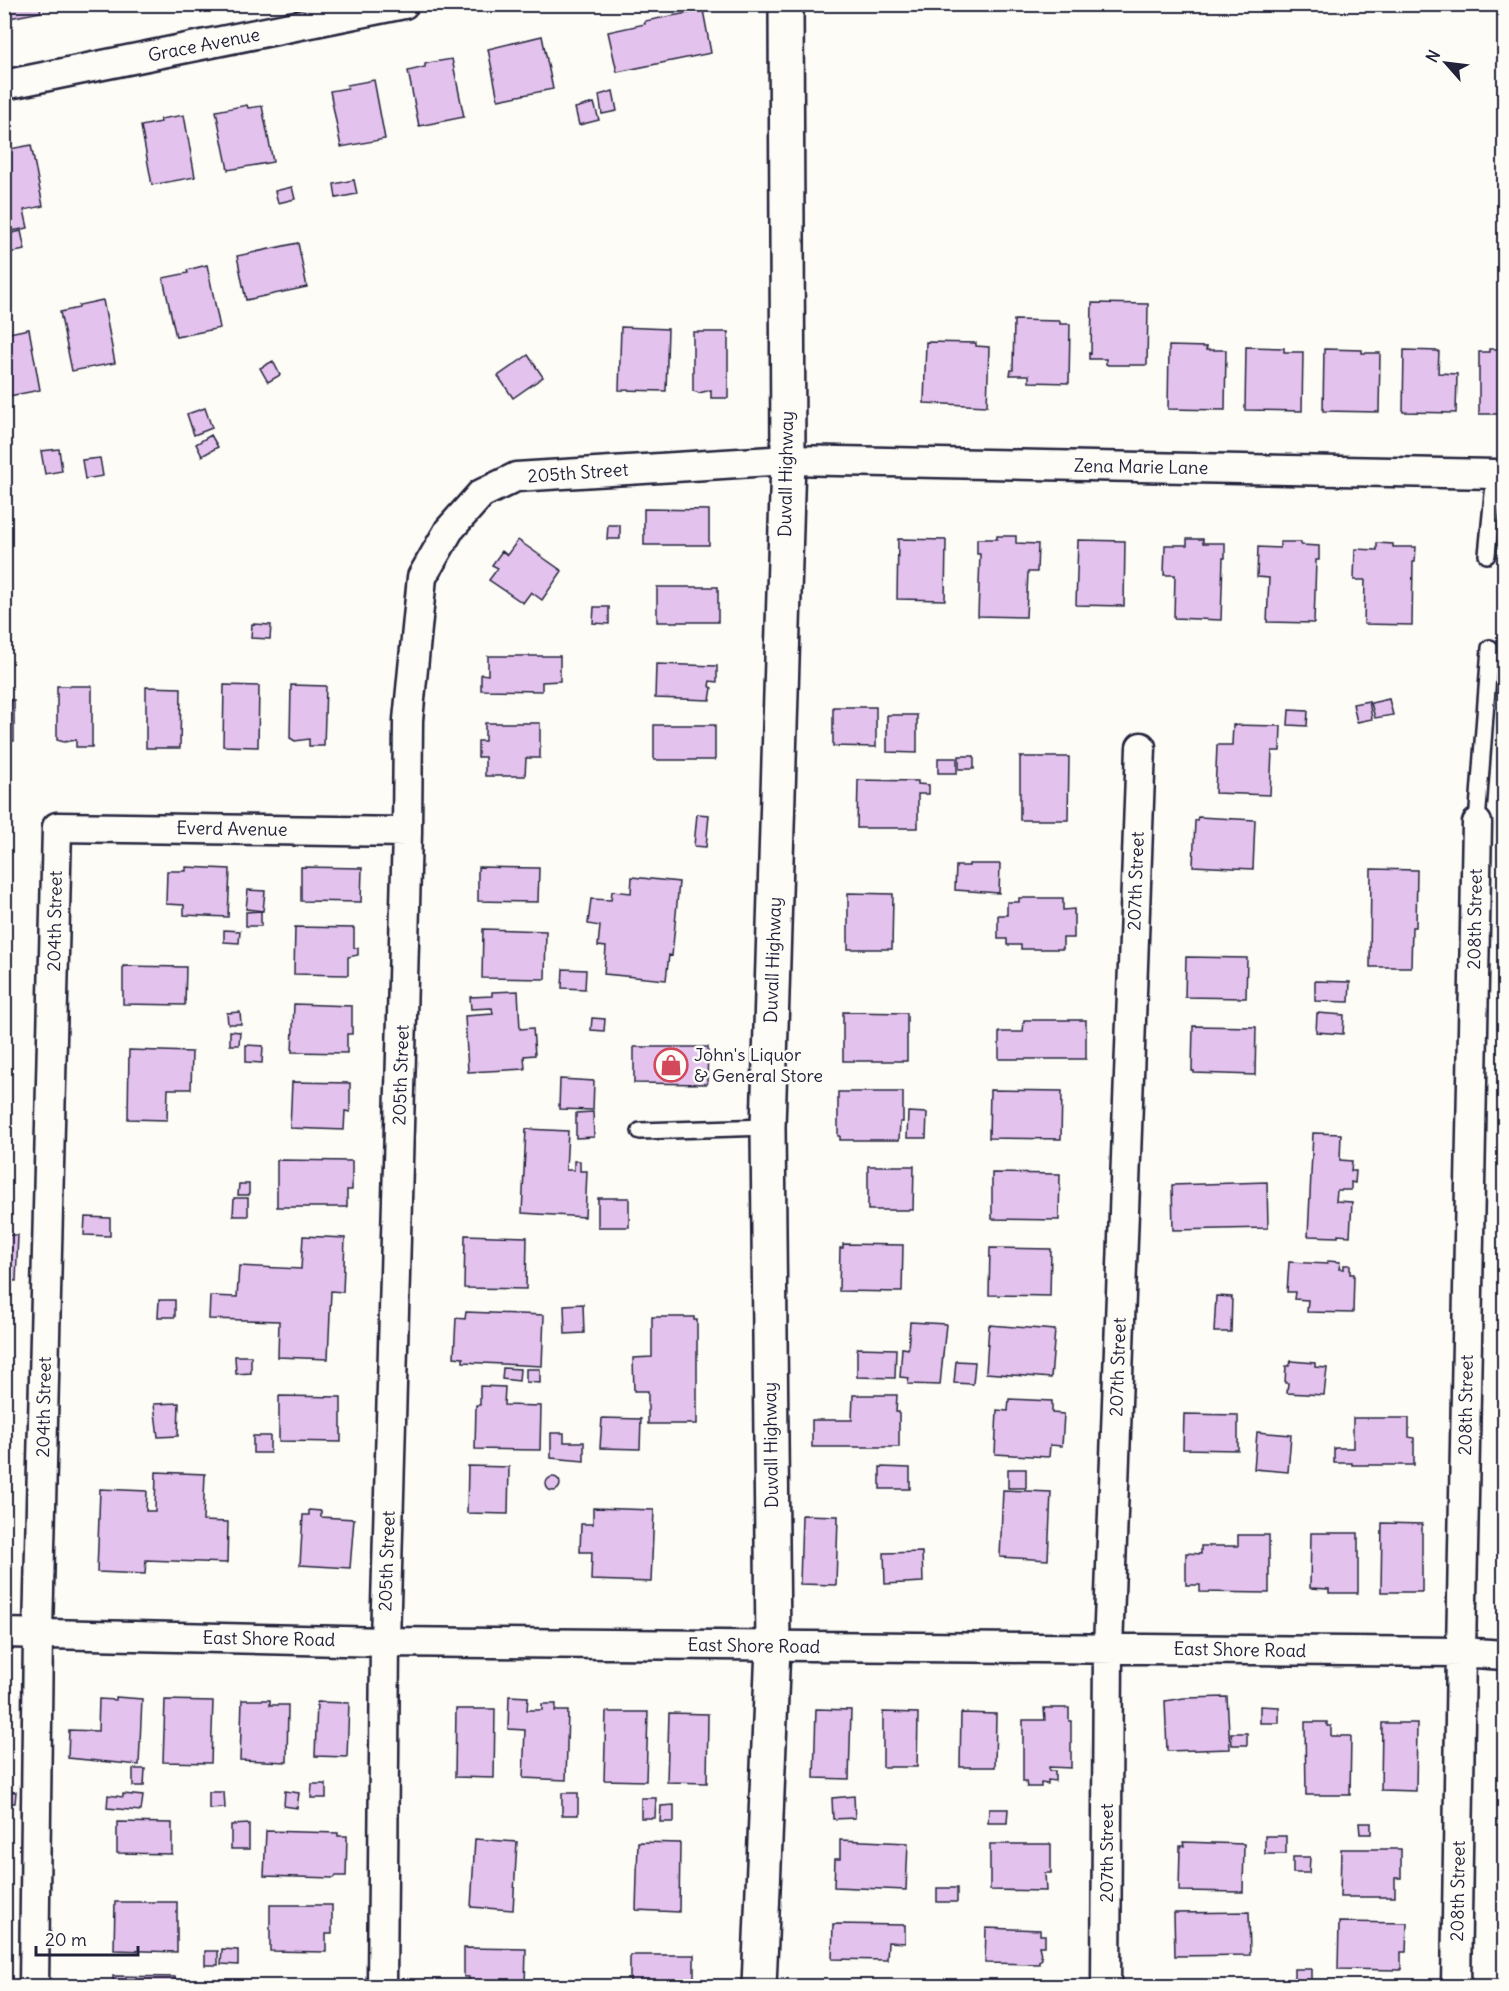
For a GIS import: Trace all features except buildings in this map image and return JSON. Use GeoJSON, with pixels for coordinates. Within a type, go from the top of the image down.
{"type":"FeatureCollection","features":[{"type":"Feature","properties":{"kind":"street","name":"Grace Avenue"},"geometry":{"type":"LineString","coordinates":[[4,85],[404,4]]}},
{"type":"Feature","properties":{"kind":"street","name":"Duvall Highway"},"geometry":{"type":"LineString","coordinates":[[759,1986],[773,1647],[768,1127],[788,460],[786,4]]}},
{"type":"Feature","properties":{"kind":"street","name":"Zena Marie Lane"},"geometry":{"type":"LineString","coordinates":[[788,460],[1495,474]]}},
{"type":"Feature","properties":{"kind":"street","name":"205th Street"},"geometry":{"type":"LineString","coordinates":[[382,1986],[385,1642],[408,720],[422,577],[448,530],[481,494],[516,477],[788,460]]}},
{"type":"Feature","properties":{"kind":"street","name":"207th Street"},"geometry":{"type":"LineString","coordinates":[[1106,1986],[1108,1649],[1141,747]]}},
{"type":"Feature","properties":{"kind":"street","name":"208th Street"},"geometry":{"type":"LineString","coordinates":[[1456,1986],[1477,824]]}},
{"type":"Feature","properties":{"kind":"street","name":"Everd Avenue"},"geometry":{"type":"LineString","coordinates":[[57,827],[407,832]]}},
{"type":"Feature","properties":{"kind":"street","name":"204th Street"},"geometry":{"type":"LineString","coordinates":[[34,1986],[38,1633],[57,827]]}},
{"type":"Feature","properties":{"kind":"street","name":"East Shore Road"},"geometry":{"type":"LineString","coordinates":[[4,1633],[385,1642],[1461,1652],[1504,1655]]}},
{"type":"Feature","properties":{"kind":"lane"},"geometry":{"type":"LineString","coordinates":[[1487,555],[1495,474]]}},
{"type":"Feature","properties":{"kind":"lane"},"geometry":{"type":"LineString","coordinates":[[1477,824],[1490,648]]}},
{"type":"Feature","properties":{"kind":"lane"},"geometry":{"type":"LineString","coordinates":[[640,1131],[768,1127]]}},
{"type":"Feature","properties":{"kind":"place","name":"John's Liquor & General Store"},"geometry":{"type":"Point","coordinates":[671,1065]}}]}
